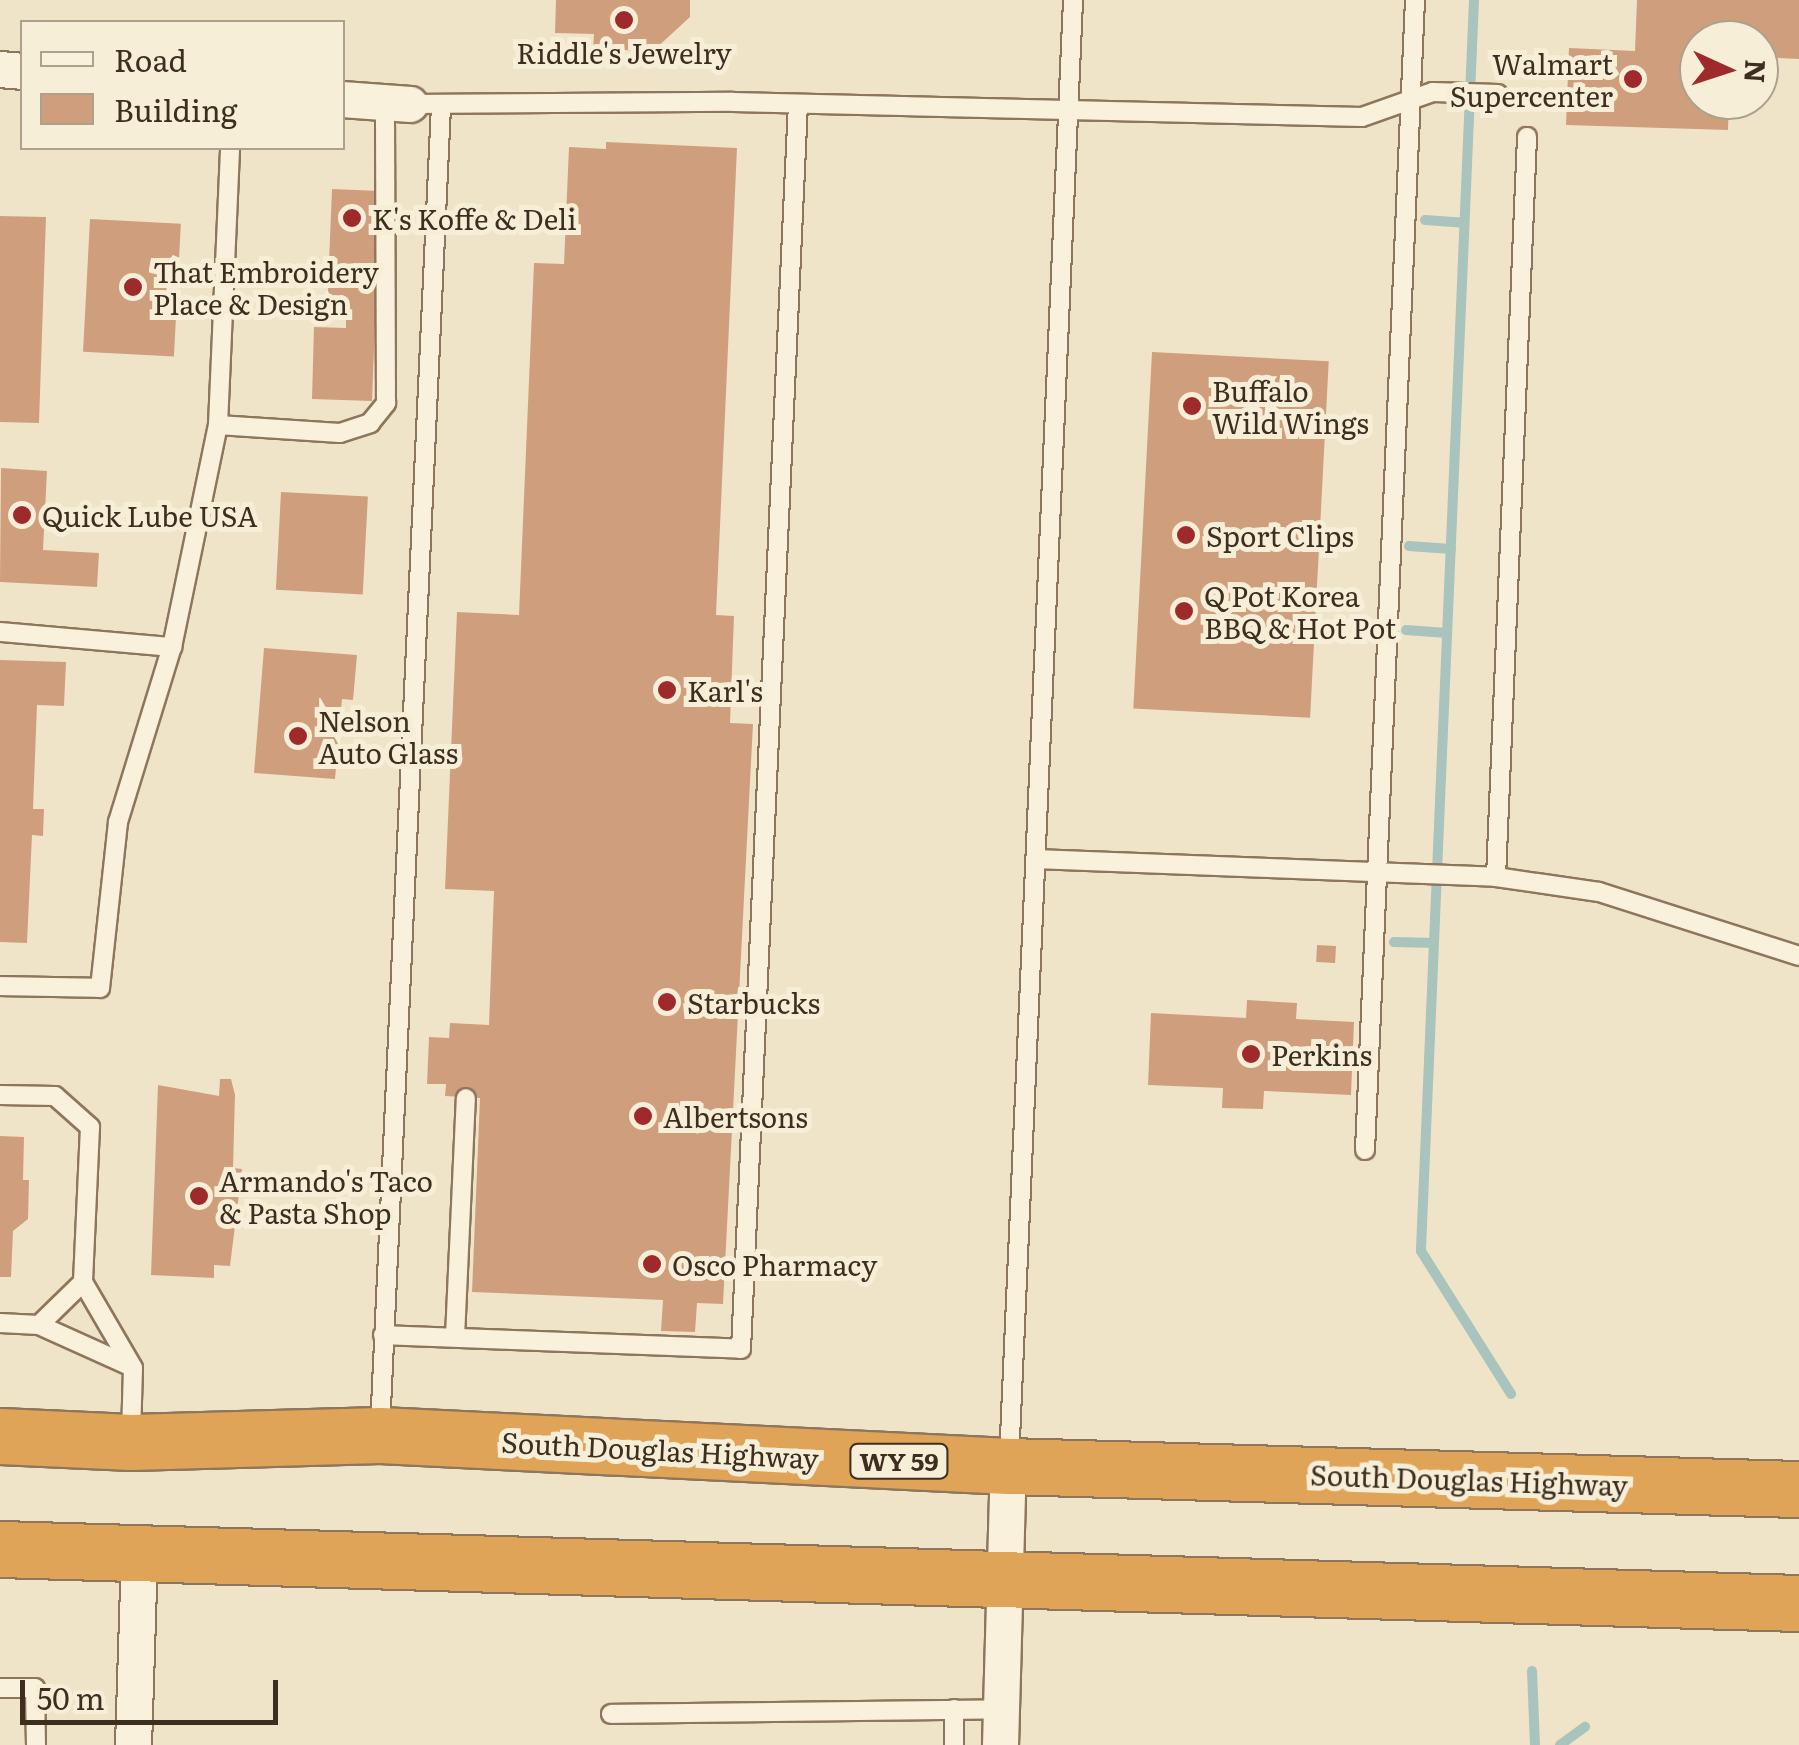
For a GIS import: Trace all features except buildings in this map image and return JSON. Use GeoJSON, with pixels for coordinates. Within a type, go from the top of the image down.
{"type":"FeatureCollection","features":[{"type":"Feature","properties":{"kind":"highway","name":"South Douglas Highway"},"geometry":{"type":"LineString","coordinates":[[0,1436],[131,1442],[380,1435],[1008,1466],[1799,1489]]}},
{"type":"Feature","properties":{"kind":"highway"},"geometry":{"type":"LineString","coordinates":[[0,1549],[139,1550],[1799,1603]]}},
{"type":"Feature","properties":{"kind":"street"},"geometry":{"type":"LineString","coordinates":[[345,99],[412,104]]}},
{"type":"Feature","properties":{"kind":"street"},"geometry":{"type":"LineString","coordinates":[[1000,1745],[998,1709],[1008,1466]]}},
{"type":"Feature","properties":{"kind":"street"},"geometry":{"type":"LineString","coordinates":[[133,1745],[139,1550]]}},
{"type":"Feature","properties":{"kind":"lane"},"geometry":{"type":"LineString","coordinates":[[1008,1466],[1073,0]]}},
{"type":"Feature","properties":{"kind":"lane"},"geometry":{"type":"LineString","coordinates":[[1365,1150],[1373,873],[1415,0]]}},
{"type":"Feature","properties":{"kind":"lane"},"geometry":{"type":"LineString","coordinates":[[412,104],[798,104],[1362,117],[1433,92],[1498,94]]}},
{"type":"Feature","properties":{"kind":"lane"},"geometry":{"type":"LineString","coordinates":[[218,425],[340,433],[370,422],[386,403],[412,104]]}},
{"type":"Feature","properties":{"kind":"lane"},"geometry":{"type":"LineString","coordinates":[[380,1435],[412,104]]}},
{"type":"Feature","properties":{"kind":"lane"},"geometry":{"type":"LineString","coordinates":[[384,1336],[741,1349],[798,104]]}},
{"type":"Feature","properties":{"kind":"lane"},"geometry":{"type":"LineString","coordinates":[[1496,878],[1527,136]]}},
{"type":"Feature","properties":{"kind":"lane"},"geometry":{"type":"LineString","coordinates":[[0,986],[100,988],[118,822],[172,648],[218,425],[230,150]]}},
{"type":"Feature","properties":{"kind":"lane"},"geometry":{"type":"LineString","coordinates":[[0,632],[172,648]]}},
{"type":"Feature","properties":{"kind":"lane"},"geometry":{"type":"LineString","coordinates":[[1035,859],[1496,878],[1599,892],[1799,956]]}},
{"type":"Feature","properties":{"kind":"lane"},"geometry":{"type":"LineString","coordinates":[[0,1094],[55,1096],[90,1127],[84,1282],[133,1368],[131,1442]]}},
{"type":"Feature","properties":{"kind":"lane"},"geometry":{"type":"LineString","coordinates":[[455,1337],[466,1098]]}},
{"type":"Feature","properties":{"kind":"lane"},"geometry":{"type":"LineString","coordinates":[[39,1325],[84,1282]]}},
{"type":"Feature","properties":{"kind":"lane"},"geometry":{"type":"LineString","coordinates":[[0,1324],[39,1325],[133,1368]]}},
{"type":"Feature","properties":{"kind":"lane"},"geometry":{"type":"LineString","coordinates":[[0,1688],[36,1688],[36,1745]]}},
{"type":"Feature","properties":{"kind":"lane"},"geometry":{"type":"LineString","coordinates":[[611,1714],[998,1709]]}},
{"type":"Feature","properties":{"kind":"lane"},"geometry":{"type":"LineString","coordinates":[[954,1710],[954,1745]]}},
{"type":"Feature","properties":{"kind":"waterway"},"geometry":{"type":"LineString","coordinates":[[1474,0],[1421,1251],[1511,1394]]}},
{"type":"Feature","properties":{"kind":"waterway"},"geometry":{"type":"LineString","coordinates":[[1425,220],[1464,223]]}},
{"type":"Feature","properties":{"kind":"waterway"},"geometry":{"type":"LineString","coordinates":[[1409,546],[1451,549]]}},
{"type":"Feature","properties":{"kind":"waterway"},"geometry":{"type":"LineString","coordinates":[[1406,630],[1447,633]]}},
{"type":"Feature","properties":{"kind":"waterway"},"geometry":{"type":"LineString","coordinates":[[1394,942],[1434,943]]}},
{"type":"Feature","properties":{"kind":"waterway"},"geometry":{"type":"LineString","coordinates":[[1532,1671],[1535,1745]]}},
{"type":"Feature","properties":{"kind":"waterway"},"geometry":{"type":"LineString","coordinates":[[1560,1745],[1585,1727]]}},
{"type":"Feature","properties":{"kind":"place","name":"Riddle's Jewelry"},"geometry":{"type":"Point","coordinates":[624,20]}},
{"type":"Feature","properties":{"kind":"place","name":"Walmart Supercenter"},"geometry":{"type":"Point","coordinates":[1633,79]}},
{"type":"Feature","properties":{"kind":"place","name":"K's Koffe & Deli"},"geometry":{"type":"Point","coordinates":[352,218]}},
{"type":"Feature","properties":{"kind":"place","name":"That Embroidery Place & Design"},"geometry":{"type":"Point","coordinates":[133,287]}},
{"type":"Feature","properties":{"kind":"place","name":"Buffalo Wild Wings"},"geometry":{"type":"Point","coordinates":[1192,406]}},
{"type":"Feature","properties":{"kind":"place","name":"Quick Lube USA"},"geometry":{"type":"Point","coordinates":[22,515]}},
{"type":"Feature","properties":{"kind":"place","name":"Sport Clips"},"geometry":{"type":"Point","coordinates":[1186,535]}},
{"type":"Feature","properties":{"kind":"place","name":"Q Pot Korea BBQ & Hot Pot"},"geometry":{"type":"Point","coordinates":[1184,611]}},
{"type":"Feature","properties":{"kind":"place","name":"Karl's"},"geometry":{"type":"Point","coordinates":[667,690]}},
{"type":"Feature","properties":{"kind":"place","name":"Nelson Auto Glass"},"geometry":{"type":"Point","coordinates":[298,736]}},
{"type":"Feature","properties":{"kind":"place","name":"Starbucks"},"geometry":{"type":"Point","coordinates":[667,1002]}},
{"type":"Feature","properties":{"kind":"place","name":"Perkins"},"geometry":{"type":"Point","coordinates":[1251,1054]}},
{"type":"Feature","properties":{"kind":"place","name":"Albertsons"},"geometry":{"type":"Point","coordinates":[643,1116]}},
{"type":"Feature","properties":{"kind":"place","name":"Armando's Taco & Pasta Shop"},"geometry":{"type":"Point","coordinates":[199,1196]}},
{"type":"Feature","properties":{"kind":"place","name":"Osco Pharmacy"},"geometry":{"type":"Point","coordinates":[652,1264]}}]}
